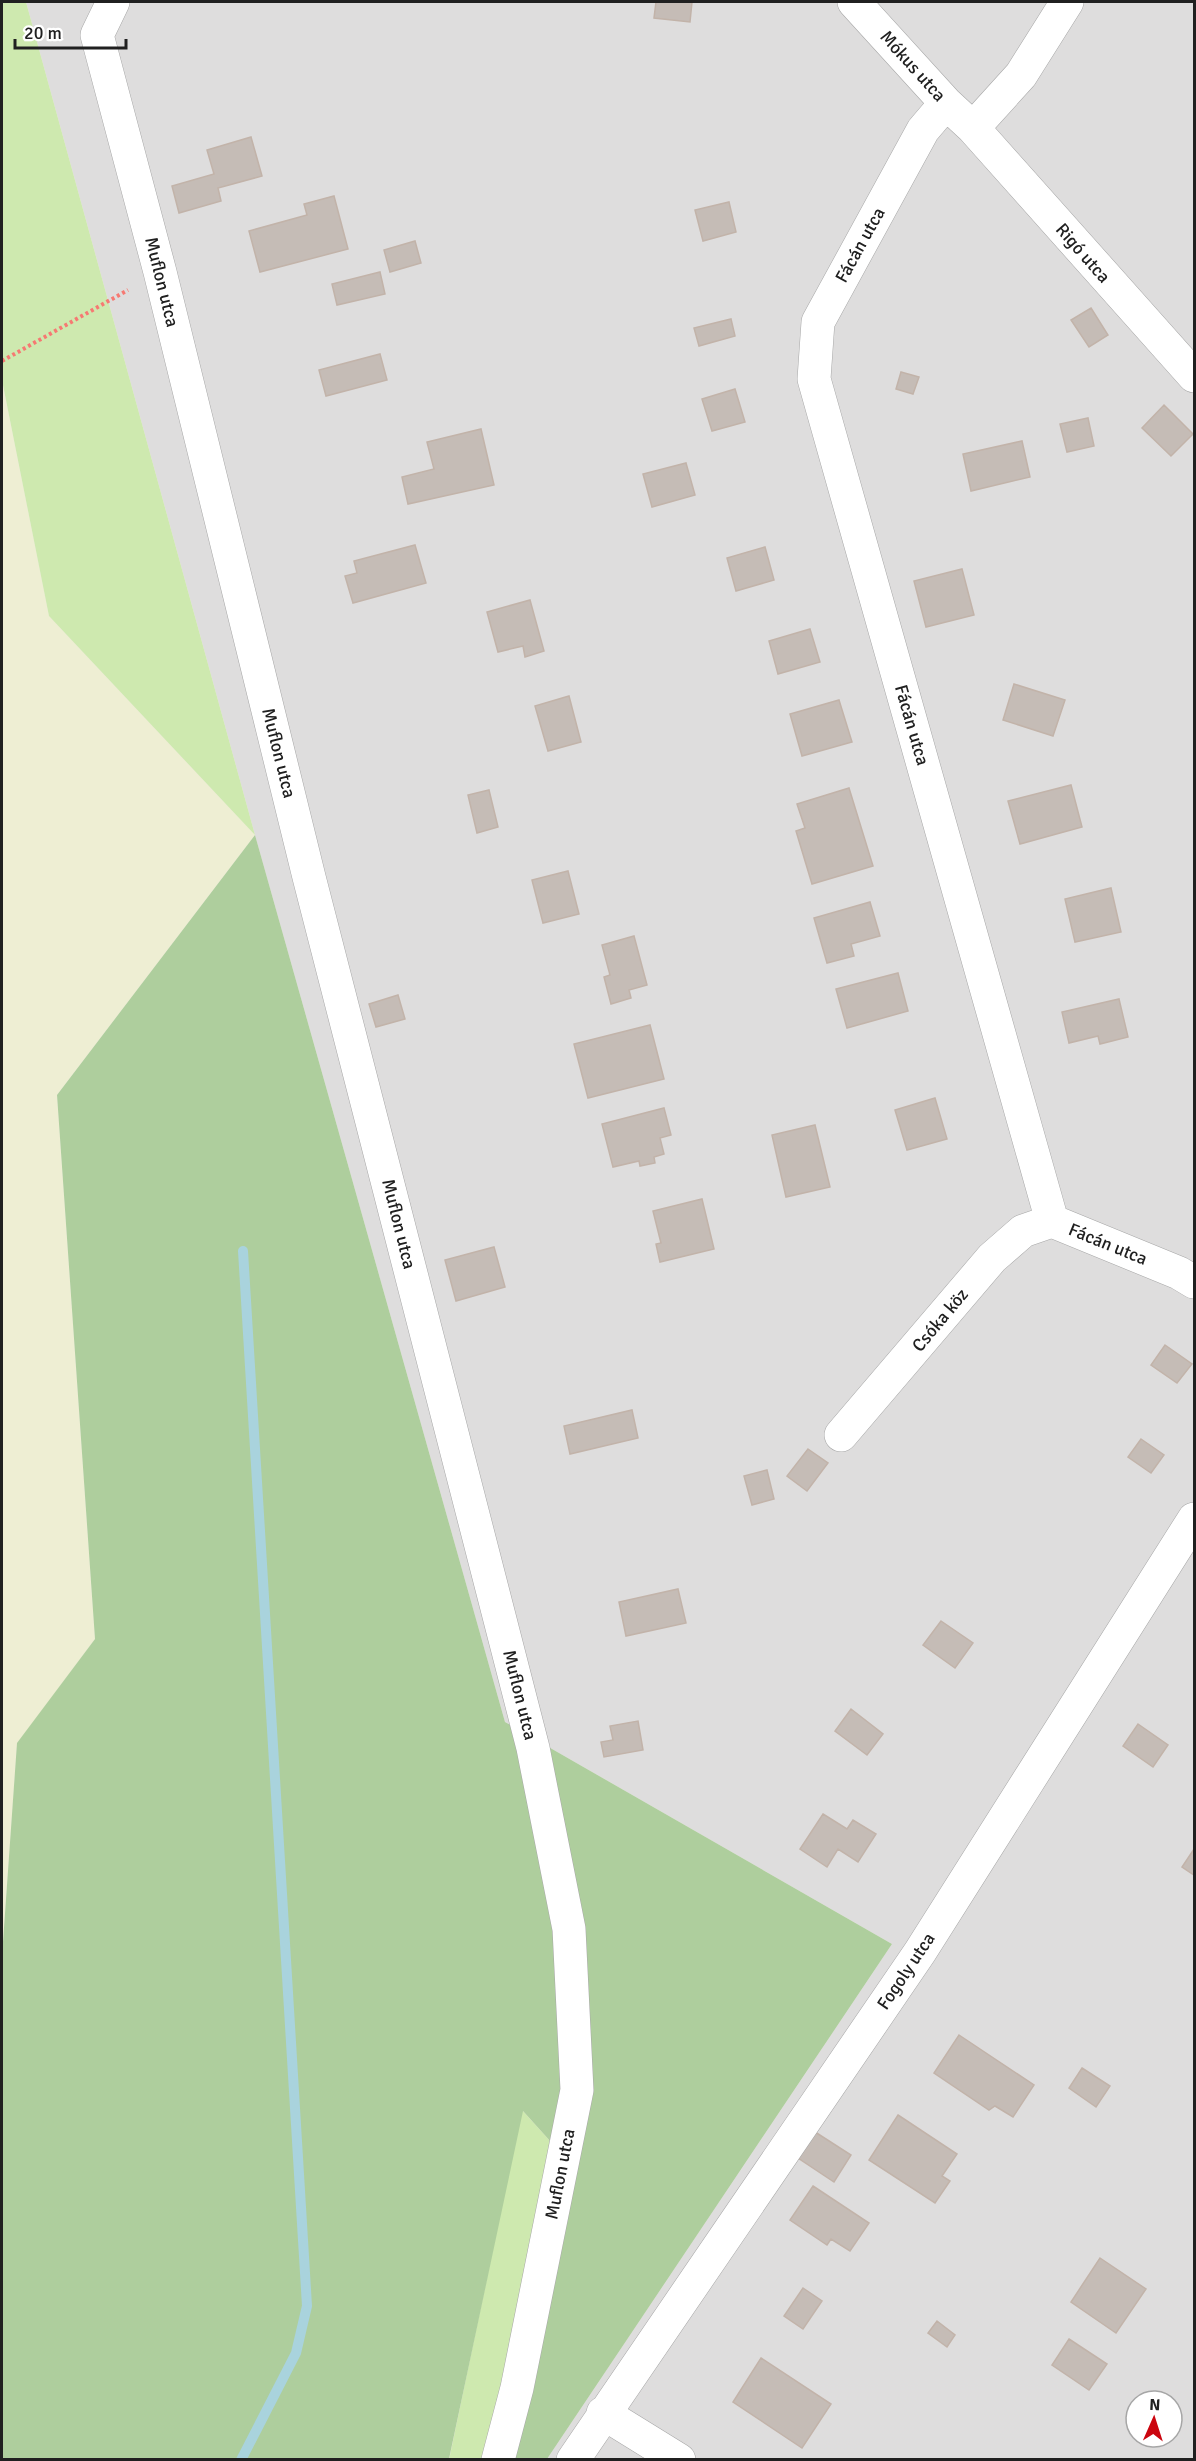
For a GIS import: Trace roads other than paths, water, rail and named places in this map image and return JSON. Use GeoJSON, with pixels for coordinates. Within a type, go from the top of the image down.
{"type":"FeatureCollection","features":[{"type":"Feature","properties":{"kind":"street","name":"Muflon utca"},"geometry":{"type":"LineString","coordinates":[[114,2],[97,35],[160,272],[309,877],[533,1748],[569,1929],[577,2090],[517,2388],[498,2460]]}},
{"type":"Feature","properties":{"kind":"street","name":"Mókus utca"},"geometry":{"type":"LineString","coordinates":[[854,2],[946,103],[973,128]]}},
{"type":"Feature","properties":{"kind":"street"},"geometry":{"type":"LineString","coordinates":[[973,128],[1021,75],[1067,2]]}},
{"type":"Feature","properties":{"kind":"street","name":"Fácán utca"},"geometry":{"type":"LineString","coordinates":[[946,103],[923,130],[818,322],[814,379],[1052,1221],[1179,1273],[1194,1282]]}},
{"type":"Feature","properties":{"kind":"street","name":"Rigó utca"},"geometry":{"type":"LineString","coordinates":[[973,128],[1194,376]]}},
{"type":"Feature","properties":{"kind":"street","name":"Csóka köz"},"geometry":{"type":"LineString","coordinates":[[841,1435],[992,1258],[1023,1231],[1052,1221]]}},
{"type":"Feature","properties":{"kind":"street","name":"Fogoly utca"},"geometry":{"type":"LineString","coordinates":[[603,2413],[920,1952],[1194,1519]]}},
{"type":"Feature","properties":{"kind":"street"},"geometry":{"type":"LineString","coordinates":[[573,2460],[603,2413],[679,2460]]}},
{"type":"Feature","properties":{"kind":"waterway"},"geometry":{"type":"LineString","coordinates":[[241,2460],[296,2353],[307,2306],[243,1251]]}}]}
